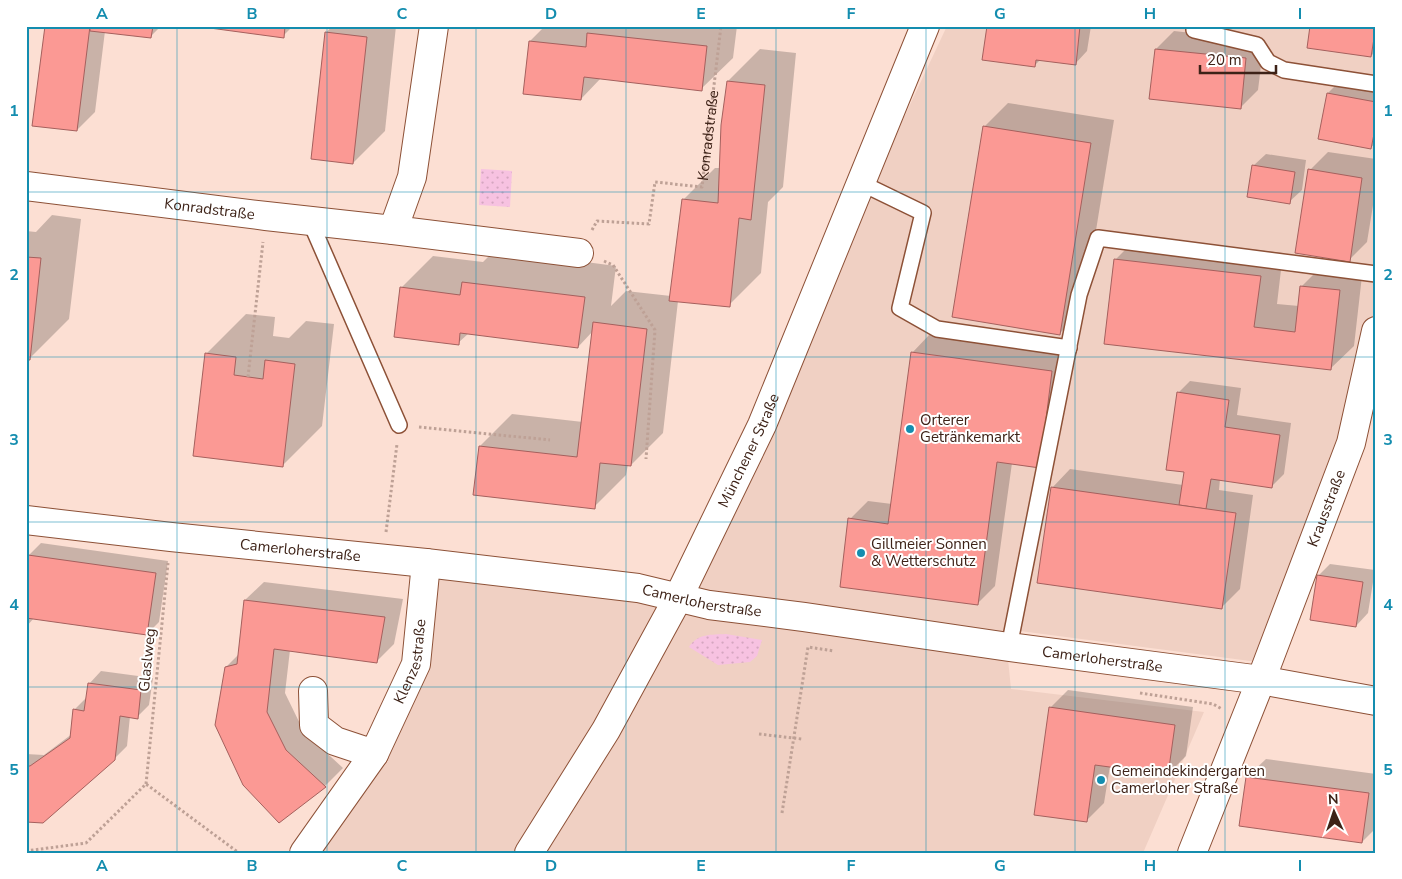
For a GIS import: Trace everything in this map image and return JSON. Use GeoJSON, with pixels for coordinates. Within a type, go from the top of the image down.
{"type":"FeatureCollection","features":[{"type":"Feature","properties":{"kind":"street"},"geometry":{"type":"LineString","coordinates":[[393,230],[412,177],[434,26]]}},
{"type":"Feature","properties":{"kind":"street","name":"Münchener Straße"},"geometry":{"type":"LineString","coordinates":[[529,853],[606,730],[678,598],[762,425],[925,26]]}},
{"type":"Feature","properties":{"kind":"street","name":"Konradstraße"},"geometry":{"type":"LineString","coordinates":[[26,186],[579,253]]}},
{"type":"Feature","properties":{"kind":"street","name":"Krausstraße"},"geometry":{"type":"LineString","coordinates":[[1192,853],[1261,680],[1351,443],[1376,332]]}},
{"type":"Feature","properties":{"kind":"street","name":"Camerloherstraße"},"geometry":{"type":"LineString","coordinates":[[26,520],[171,537],[383,558],[638,588],[709,605],[1261,680],[1376,701]]}},
{"type":"Feature","properties":{"kind":"street","name":"Klenzestraße"},"geometry":{"type":"LineString","coordinates":[[304,853],[374,754],[416,664],[426,563]]}},
{"type":"Feature","properties":{"kind":"street"},"geometry":{"type":"LineString","coordinates":[[313,691],[314,725],[335,741],[374,754]]}},
{"type":"Feature","properties":{"kind":"lane"},"geometry":{"type":"LineString","coordinates":[[1194,30],[1257,45],[1268,62],[1284,70],[1376,84]]}},
{"type":"Feature","properties":{"kind":"lane"},"geometry":{"type":"LineString","coordinates":[[861,183],[923,213],[900,308],[937,329],[1069,348]]}},
{"type":"Feature","properties":{"kind":"lane"},"geometry":{"type":"LineString","coordinates":[[310,221],[399,425]]}},
{"type":"Feature","properties":{"kind":"lane"},"geometry":{"type":"LineString","coordinates":[[1009,647],[1080,295],[1098,238],[1376,274]]}},
{"type":"Feature","properties":{"kind":"path","name":"Konradstraße"},"geometry":{"type":"LineString","coordinates":[[579,253],[596,221],[649,224],[656,182],[702,187],[721,26]]}},
{"type":"Feature","properties":{"kind":"path"},"geometry":{"type":"LineString","coordinates":[[248,377],[266,216]]}},
{"type":"Feature","properties":{"kind":"path"},"geometry":{"type":"LineString","coordinates":[[579,253],[613,265],[655,330],[646,458]]}},
{"type":"Feature","properties":{"kind":"path"},"geometry":{"type":"LineString","coordinates":[[383,558],[399,425],[550,440]]}},
{"type":"Feature","properties":{"kind":"path","name":"Glaslweg"},"geometry":{"type":"LineString","coordinates":[[146,784],[171,537]]}},
{"type":"Feature","properties":{"kind":"path"},"geometry":{"type":"LineString","coordinates":[[782,813],[808,647],[838,651]]}},
{"type":"Feature","properties":{"kind":"path"},"geometry":{"type":"LineString","coordinates":[[1134,692],[1213,704],[1224,710],[1224,715]]}},
{"type":"Feature","properties":{"kind":"path"},"geometry":{"type":"LineString","coordinates":[[759,734],[802,739]]}},
{"type":"Feature","properties":{"kind":"path"},"geometry":{"type":"LineString","coordinates":[[26,851],[86,843],[146,784],[239,853]]}},
{"type":"Feature","properties":{"kind":"shaded area"},"geometry":{"type":"Polygon","coordinates":[[[947,26],[1376,26],[1376,328],[1351,443],[1258,662],[1005,629],[1011,689],[1204,712],[1143,853],[320,853],[377,725],[444,563],[678,598],[947,26]]]}},
{"type":"Feature","properties":{"kind":"shaded area"},"geometry":{"type":"Polygon","coordinates":[[[481,169],[512,171],[510,207],[479,205],[481,169]]]}},
{"type":"Feature","properties":{"kind":"shaded area"},"geometry":{"type":"Polygon","coordinates":[[[726,634],[762,640],[757,656],[750,662],[718,665],[689,647],[696,639],[701,637],[726,634]]]}},
{"type":"Feature","properties":{"kind":"building"},"geometry":{"type":"Polygon","coordinates":[[[45,26],[90,26],[77,131],[32,126],[45,26]]]}},
{"type":"Feature","properties":{"kind":"building"},"geometry":{"type":"Polygon","coordinates":[[[90,26],[153,26],[151,38],[90,31],[90,26]]]}},
{"type":"Feature","properties":{"kind":"building"},"geometry":{"type":"Polygon","coordinates":[[[195,26],[285,26],[284,38],[195,26]]]}},
{"type":"Feature","properties":{"kind":"building"},"geometry":{"type":"Polygon","coordinates":[[[987,26],[1080,26],[1076,65],[1036,60],[1035,67],[982,60],[987,26]]]}},
{"type":"Feature","properties":{"kind":"building"},"geometry":{"type":"Polygon","coordinates":[[[1310,26],[1376,26],[1371,57],[1307,48],[1310,26]]]}},
{"type":"Feature","properties":{"kind":"building"},"geometry":{"type":"Polygon","coordinates":[[[325,32],[367,37],[353,164],[311,159],[325,32]]]}},
{"type":"Feature","properties":{"kind":"building"},"geometry":{"type":"Polygon","coordinates":[[[587,33],[707,46],[702,91],[584,77],[581,100],[523,94],[529,41],[586,47],[587,33]]]}},
{"type":"Feature","properties":{"kind":"building"},"geometry":{"type":"Polygon","coordinates":[[[1155,49],[1246,58],[1241,109],[1149,99],[1155,49]]]}},
{"type":"Feature","properties":{"kind":"building"},"geometry":{"type":"Polygon","coordinates":[[[727,81],[765,85],[751,220],[739,218],[730,307],[669,301],[682,199],[718,203],[721,125],[727,81]]]}},
{"type":"Feature","properties":{"kind":"building"},"geometry":{"type":"Polygon","coordinates":[[[1327,93],[1376,102],[1376,124],[1371,149],[1318,139],[1327,93]]]}},
{"type":"Feature","properties":{"kind":"building"},"geometry":{"type":"Polygon","coordinates":[[[983,126],[1091,143],[1060,335],[952,317],[983,126]]]}},
{"type":"Feature","properties":{"kind":"building"},"geometry":{"type":"Polygon","coordinates":[[[1252,165],[1295,172],[1290,204],[1247,197],[1252,165]]]}},
{"type":"Feature","properties":{"kind":"building"},"geometry":{"type":"Polygon","coordinates":[[[1308,169],[1362,178],[1350,262],[1295,253],[1308,169]]]}},
{"type":"Feature","properties":{"kind":"building"},"geometry":{"type":"Polygon","coordinates":[[[26,257],[41,258],[30,360],[26,360],[26,257]]]}},
{"type":"Feature","properties":{"kind":"building"},"geometry":{"type":"Polygon","coordinates":[[[1114,259],[1261,276],[1254,327],[1295,332],[1300,286],[1340,290],[1331,370],[1104,344],[1114,259]]]}},
{"type":"Feature","properties":{"kind":"building"},"geometry":{"type":"Polygon","coordinates":[[[462,282],[585,297],[578,348],[460,333],[459,345],[394,337],[400,287],[460,295],[462,282]]]}},
{"type":"Feature","properties":{"kind":"building"},"geometry":{"type":"Polygon","coordinates":[[[593,322],[647,329],[631,466],[600,463],[595,509],[473,495],[479,446],[577,457],[593,322]]]}},
{"type":"Feature","properties":{"kind":"building"},"geometry":{"type":"Polygon","coordinates":[[[911,352],[1052,371],[1040,468],[997,462],[978,605],[840,587],[848,518],[888,524],[911,352]]]}},
{"type":"Feature","properties":{"kind":"building"},"geometry":{"type":"Polygon","coordinates":[[[205,353],[236,357],[234,375],[263,379],[265,360],[295,364],[283,467],[193,456],[205,353]]]}},
{"type":"Feature","properties":{"kind":"building"},"geometry":{"type":"Polygon","coordinates":[[[1177,392],[1229,400],[1225,427],[1280,435],[1272,488],[1211,479],[1206,509],[1179,505],[1184,472],[1166,470],[1177,392]]]}},
{"type":"Feature","properties":{"kind":"building"},"geometry":{"type":"Polygon","coordinates":[[[1051,487],[1236,513],[1222,609],[1037,583],[1051,487]]]}},
{"type":"Feature","properties":{"kind":"building"},"geometry":{"type":"Polygon","coordinates":[[[28,555],[156,573],[147,635],[26,618],[28,555]]]}},
{"type":"Feature","properties":{"kind":"building"},"geometry":{"type":"Polygon","coordinates":[[[1317,575],[1363,582],[1356,627],[1310,620],[1317,575]]]}},
{"type":"Feature","properties":{"kind":"building"},"geometry":{"type":"Polygon","coordinates":[[[244,600],[385,617],[377,663],[274,649],[267,712],[286,750],[326,787],[279,823],[243,785],[215,725],[225,667],[237,664],[244,600]]]}},
{"type":"Feature","properties":{"kind":"building"},"geometry":{"type":"Polygon","coordinates":[[[88,683],[141,690],[138,719],[120,716],[115,760],[43,823],[26,822],[26,766],[30,766],[70,738],[73,709],[84,711],[88,683]]]}},
{"type":"Feature","properties":{"kind":"building"},"geometry":{"type":"Polygon","coordinates":[[[1049,707],[1175,725],[1168,775],[1095,765],[1087,822],[1034,815],[1049,707]]]}},
{"type":"Feature","properties":{"kind":"building"},"geometry":{"type":"Polygon","coordinates":[[[1246,777],[1369,793],[1362,843],[1239,826],[1246,777]]]}},
{"type":"Feature","properties":{"kind":"place","name":"Orterer Getränkemarkt"},"geometry":{"type":"Point","coordinates":[910,429]}},
{"type":"Feature","properties":{"kind":"place","name":"Gillmeier Sonnen & Wetterschutz"},"geometry":{"type":"Point","coordinates":[861,553]}},
{"type":"Feature","properties":{"kind":"place","name":"Gemeindekindergarten Camerloher Straße"},"geometry":{"type":"Point","coordinates":[1101,780]}}]}
